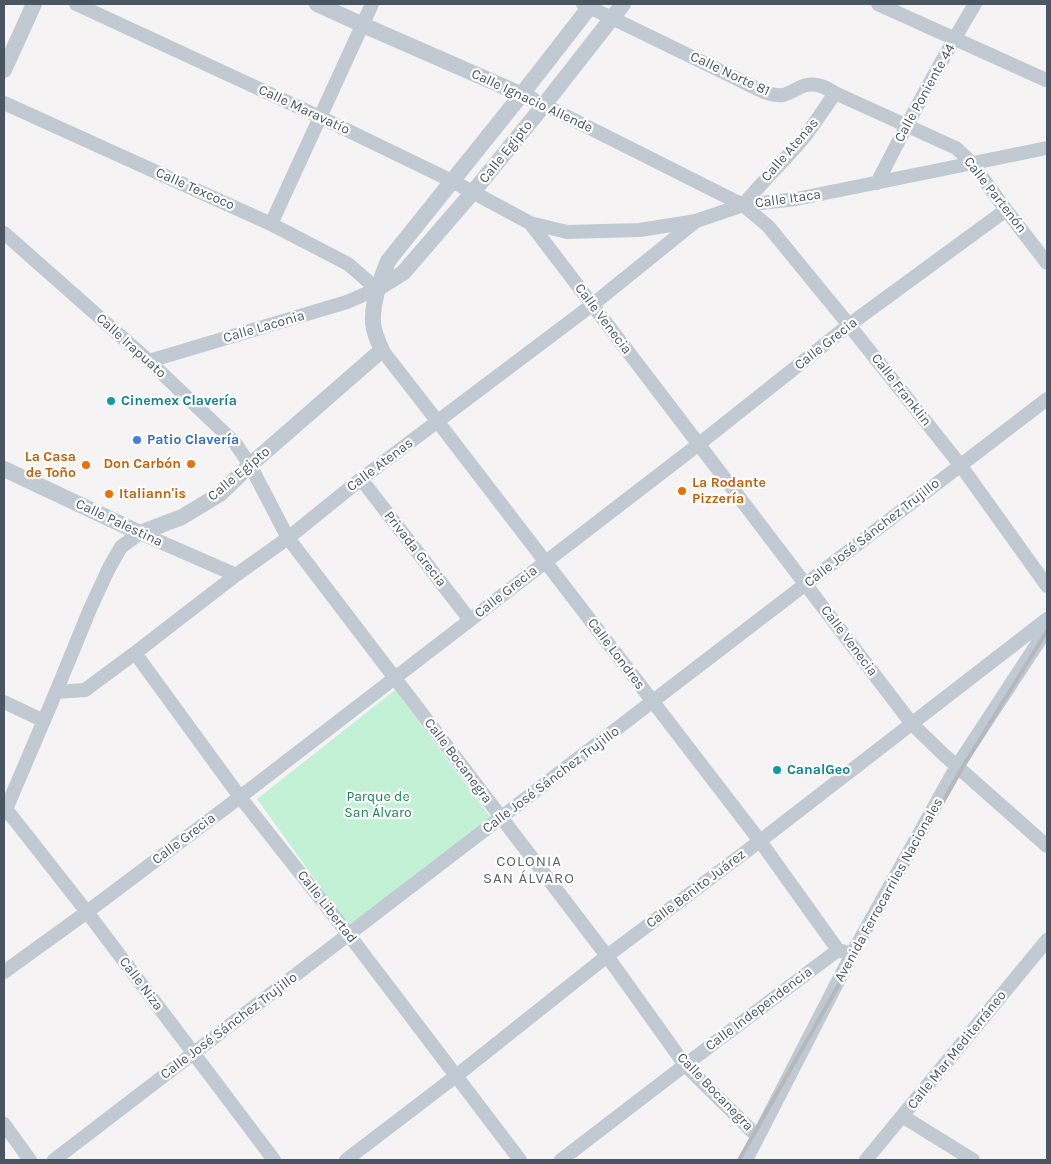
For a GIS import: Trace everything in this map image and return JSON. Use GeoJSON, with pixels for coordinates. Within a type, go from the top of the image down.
{"type":"FeatureCollection","features":[{"type":"Feature","properties":{"kind":"street"},"geometry":{"type":"LineString","coordinates":[[4,70],[34,4]]}},
{"type":"Feature","properties":{"kind":"street","name":"Calle Maravatío"},"geometry":{"type":"LineString","coordinates":[[76,4],[320,117],[452,181],[530,223]]}},
{"type":"Feature","properties":{"kind":"street","name":"Calle Ignacio Allende"},"geometry":{"type":"LineString","coordinates":[[317,4],[522,94],[743,205]]}},
{"type":"Feature","properties":{"kind":"street"},"geometry":{"type":"LineString","coordinates":[[271,224],[372,4]]}},
{"type":"Feature","properties":{"kind":"street","name":"Calle Egipto"},"geometry":{"type":"LineString","coordinates":[[377,290],[403,273],[473,192],[623,4]]}},
{"type":"Feature","properties":{"kind":"street"},"geometry":{"type":"LineString","coordinates":[[878,4],[1046,80]]}},
{"type":"Feature","properties":{"kind":"street","name":"Calle Poniente 44"},"geometry":{"type":"LineString","coordinates":[[877,183],[906,125],[975,4]]}},
{"type":"Feature","properties":{"kind":"street","name":"Calle Egipto"},"geometry":{"type":"LineString","coordinates":[[5,812],[90,609],[121,547],[140,533],[182,517],[220,494],[250,465],[382,350],[373,324],[377,290],[388,261],[522,94],[588,5]]}},
{"type":"Feature","properties":{"kind":"street","name":"Calle Norte 81"},"geometry":{"type":"LineString","coordinates":[[588,5],[774,95],[784,95],[802,86],[811,84],[820,85],[906,125]]}},
{"type":"Feature","properties":{"kind":"street","name":"Calle Atenas"},"geometry":{"type":"LineString","coordinates":[[743,205],[805,136],[835,93]]}},
{"type":"Feature","properties":{"kind":"street","name":"Calle Texcoco"},"geometry":{"type":"LineString","coordinates":[[4,103],[271,224],[348,264],[377,290]]}},
{"type":"Feature","properties":{"kind":"street","name":"Calle Partenón"},"geometry":{"type":"LineString","coordinates":[[906,125],[956,148],[972,163],[1047,263]]}},
{"type":"Feature","properties":{"kind":"street","name":"Calle Itaca"},"geometry":{"type":"LineString","coordinates":[[530,223],[567,232],[640,230],[696,221],[743,205],[796,199],[1047,148]]}},
{"type":"Feature","properties":{"kind":"street","name":"Calle Franklin"},"geometry":{"type":"LineString","coordinates":[[743,205],[768,226],[849,325],[960,466],[1047,586]]}},
{"type":"Feature","properties":{"kind":"street","name":"Calle Grecia"},"geometry":{"type":"LineString","coordinates":[[4,972],[240,797],[699,444],[849,325],[1006,210]]}},
{"type":"Feature","properties":{"kind":"street","name":"Calle Atenas"},"geometry":{"type":"LineString","coordinates":[[56,692],[86,690],[592,305],[696,221]]}},
{"type":"Feature","properties":{"kind":"street","name":"Calle Venecia"},"geometry":{"type":"LineString","coordinates":[[530,223],[912,724],[1047,846]]}},
{"type":"Feature","properties":{"kind":"street","name":"Calle Irapuato"},"geometry":{"type":"LineString","coordinates":[[4,234],[149,361],[235,443],[250,465]]}},
{"type":"Feature","properties":{"kind":"street","name":"Calle Laconia"},"geometry":{"type":"LineString","coordinates":[[149,361],[347,302],[377,290]]}},
{"type":"Feature","properties":{"kind":"street","name":"Calle Londres"},"geometry":{"type":"LineString","coordinates":[[382,350],[760,841],[838,950]]}},
{"type":"Feature","properties":{"kind":"street","name":"Calle José Sánchez Trujillo"},"geometry":{"type":"LineString","coordinates":[[54,1160],[1047,399]]}},
{"type":"Feature","properties":{"kind":"street","name":"Calle Bocanegra"},"geometry":{"type":"LineString","coordinates":[[250,465],[288,538],[607,956],[685,1065],[758,1137]]}},
{"type":"Feature","properties":{"kind":"street","name":"Calle Palestina"},"geometry":{"type":"LineString","coordinates":[[4,469],[236,576]]}},
{"type":"Feature","properties":{"kind":"street","name":"Privada Grecia"},"geometry":{"type":"LineString","coordinates":[[361,479],[470,620]]}},
{"type":"Feature","properties":{"kind":"street","name":"Calle Benito Juárez"},"geometry":{"type":"LineString","coordinates":[[346,1160],[456,1076],[607,956],[760,841],[1047,619]]}},
{"type":"Feature","properties":{"kind":"street","name":"Avenida Ferrocarriles Nacionales"},"geometry":{"type":"LineString","coordinates":[[746,1160],[852,954],[957,766],[1047,629]]}},
{"type":"Feature","properties":{"kind":"street","name":"Calle Libertad"},"geometry":{"type":"LineString","coordinates":[[136,653],[240,797],[349,935],[520,1160]]}},
{"type":"Feature","properties":{"kind":"street"},"geometry":{"type":"LineString","coordinates":[[4,702],[44,721]]}},
{"type":"Feature","properties":{"kind":"street","name":"Calle Niza"},"geometry":{"type":"LineString","coordinates":[[5,812],[87,912],[274,1160]]}},
{"type":"Feature","properties":{"kind":"street","name":"Calle Mar Mediterráneo"},"geometry":{"type":"LineString","coordinates":[[866,1160],[1047,940]]}},
{"type":"Feature","properties":{"kind":"street"},"geometry":{"type":"LineString","coordinates":[[838,950],[852,954]]}},
{"type":"Feature","properties":{"kind":"street","name":"Calle Independencia"},"geometry":{"type":"LineString","coordinates":[[561,1160],[838,950]]}},
{"type":"Feature","properties":{"kind":"street"},"geometry":{"type":"LineString","coordinates":[[902,1116],[973,1160]]}},
{"type":"Feature","properties":{"kind":"street"},"geometry":{"type":"LineString","coordinates":[[4,1124],[30,1160]]}},
{"type":"Feature","properties":{"kind":"green space","name":"Parque de San Álvaro"},"geometry":{"type":"Polygon","coordinates":[[[395,690],[491,818],[350,928],[257,799],[395,690]]]}},
{"type":"Feature","properties":{"kind":"railway"},"geometry":{"type":"LineString","coordinates":[[739,1160],[961,770],[1047,631]]}},
{"type":"Feature","properties":{"kind":"place","name":"Cinemex Clavería"},"geometry":{"type":"Point","coordinates":[111,401]}},
{"type":"Feature","properties":{"kind":"place","name":"Patio Clavería"},"geometry":{"type":"Point","coordinates":[137,440]}},
{"type":"Feature","properties":{"kind":"place","name":"Don Carbón"},"geometry":{"type":"Point","coordinates":[191,464]}},
{"type":"Feature","properties":{"kind":"place","name":"La Casa de Toño"},"geometry":{"type":"Point","coordinates":[86,465]}},
{"type":"Feature","properties":{"kind":"place","name":"La Rodante Pizzería"},"geometry":{"type":"Point","coordinates":[682,491]}},
{"type":"Feature","properties":{"kind":"place","name":"Italiann'is"},"geometry":{"type":"Point","coordinates":[109,494]}},
{"type":"Feature","properties":{"kind":"place","name":"CanalGeo"},"geometry":{"type":"Point","coordinates":[777,770]}},
{"type":"Feature","properties":{"kind":"district","name":"COLONIA SAN ÁLVARO"},"geometry":{"type":"Point","coordinates":[529,870]}}]}
